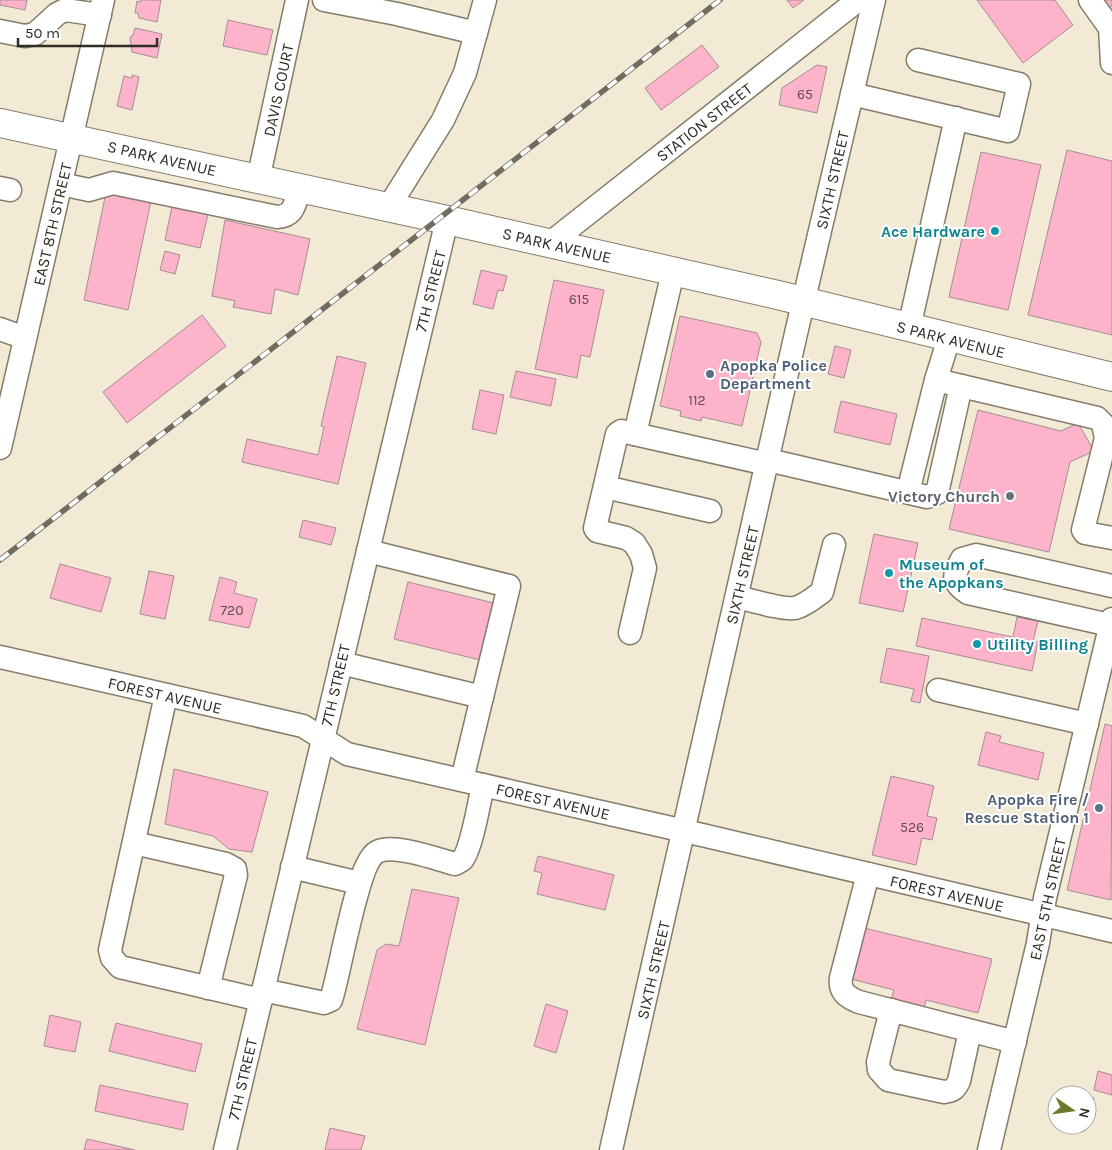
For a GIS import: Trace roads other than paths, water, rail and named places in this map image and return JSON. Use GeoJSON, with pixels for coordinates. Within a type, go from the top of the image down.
{"type":"FeatureCollection","features":[{"type":"Feature","properties":{"kind":"main road","name":"S PARK AVENUE"},"geometry":{"type":"LineString","coordinates":[[0,124],[448,220],[804,301],[1112,378]]}},
{"type":"Feature","properties":{"kind":"street","name":"DAVIS COURT"},"geometry":{"type":"LineString","coordinates":[[258,180],[297,0]]}},
{"type":"Feature","properties":{"kind":"street"},"geometry":{"type":"LineString","coordinates":[[324,0],[397,14],[476,33]]}},
{"type":"Feature","properties":{"kind":"street"},"geometry":{"type":"LineString","coordinates":[[388,208],[442,120],[465,73],[485,0]]}},
{"type":"Feature","properties":{"kind":"street","name":"STATION STREET"},"geometry":{"type":"LineString","coordinates":[[550,244],[858,0]]}},
{"type":"Feature","properties":{"kind":"street","name":"SIXTH STREET"},"geometry":{"type":"LineString","coordinates":[[611,1150],[874,0]]}},
{"type":"Feature","properties":{"kind":"street"},"geometry":{"type":"LineString","coordinates":[[1090,0],[1111,27],[1112,63]]}},
{"type":"Feature","properties":{"kind":"street"},"geometry":{"type":"LineString","coordinates":[[0,31],[25,36],[35,34],[57,14],[66,10],[101,7]]}},
{"type":"Feature","properties":{"kind":"street","name":"EAST 8TH STREET"},"geometry":{"type":"LineString","coordinates":[[0,448],[101,7]]}},
{"type":"Feature","properties":{"kind":"street"},"geometry":{"type":"LineString","coordinates":[[852,94],[1008,131],[1019,84],[918,60]]}},
{"type":"Feature","properties":{"kind":"street"},"geometry":{"type":"LineString","coordinates":[[909,328],[956,118]]}},
{"type":"Feature","properties":{"kind":"street"},"geometry":{"type":"LineString","coordinates":[[159,193],[165,159]]}},
{"type":"Feature","properties":{"kind":"street"},"geometry":{"type":"LineString","coordinates":[[221,205],[229,173]]}},
{"type":"Feature","properties":{"kind":"street"},"geometry":{"type":"LineString","coordinates":[[61,184],[90,190],[113,183],[277,217],[286,216],[292,211],[300,189]]}},
{"type":"Feature","properties":{"kind":"street","name":"7TH STREET"},"geometry":{"type":"LineString","coordinates":[[225,1150],[448,220]]}},
{"type":"Feature","properties":{"kind":"street"},"geometry":{"type":"LineString","coordinates":[[634,434],[673,272]]}},
{"type":"Feature","properties":{"kind":"street"},"geometry":{"type":"LineString","coordinates":[[0,329],[25,338]]}},
{"type":"Feature","properties":{"kind":"street"},"geometry":{"type":"LineString","coordinates":[[908,492],[936,380],[949,338]]}},
{"type":"Feature","properties":{"kind":"street"},"geometry":{"type":"LineString","coordinates":[[936,380],[1097,418],[1103,424],[1106,438],[1083,530],[1085,533],[1112,538]]}},
{"type":"Feature","properties":{"kind":"street"},"geometry":{"type":"LineString","coordinates":[[630,633],[645,568],[641,554],[634,543],[626,538],[597,531],[596,528],[617,434],[621,431],[927,497],[937,493],[961,386]]}},
{"type":"Feature","properties":{"kind":"street"},"geometry":{"type":"LineString","coordinates":[[605,488],[710,511]]}},
{"type":"Feature","properties":{"kind":"street"},"geometry":{"type":"LineString","coordinates":[[737,597],[794,608],[809,601],[822,592],[834,544]]}},
{"type":"Feature","properties":{"kind":"street"},"geometry":{"type":"LineString","coordinates":[[166,695],[110,950],[112,958],[120,967],[208,988],[324,1003],[331,1000],[359,883],[367,862],[376,852],[393,848],[455,864],[462,860],[466,854],[475,823],[472,783],[482,697],[509,586],[368,551]]}},
{"type":"Feature","properties":{"kind":"street"},"geometry":{"type":"LineString","coordinates":[[1111,622],[968,594],[958,586],[955,578],[957,568],[962,559],[976,555],[1112,586]]}},
{"type":"Feature","properties":{"kind":"street","name":"EAST 5TH STREET"},"geometry":{"type":"LineString","coordinates":[[990,1150],[1038,943],[1047,888],[1111,622]]}},
{"type":"Feature","properties":{"kind":"street","name":"FOREST AVENUE"},"geometry":{"type":"LineString","coordinates":[[0,657],[303,726],[347,754],[1112,931]]}},
{"type":"Feature","properties":{"kind":"street"},"geometry":{"type":"LineString","coordinates":[[341,663],[482,697]]}},
{"type":"Feature","properties":{"kind":"street"},"geometry":{"type":"LineString","coordinates":[[938,690],[1087,724]]}},
{"type":"Feature","properties":{"kind":"street"},"geometry":{"type":"LineString","coordinates":[[134,843],[226,864],[235,869],[236,874],[208,988]]}},
{"type":"Feature","properties":{"kind":"street"},"geometry":{"type":"LineString","coordinates":[[292,867],[359,883]]}},
{"type":"Feature","properties":{"kind":"street"},"geometry":{"type":"LineString","coordinates":[[868,874],[840,985],[848,998],[1015,1042]]}},
{"type":"Feature","properties":{"kind":"street"},"geometry":{"type":"LineString","coordinates":[[891,1010],[878,1062],[879,1070],[888,1080],[944,1092],[952,1091],[958,1081],[970,1031]]}},
{"type":"Feature","properties":{"kind":"railway"},"geometry":{"type":"LineString","coordinates":[[0,560],[720,0]]}},
{"type":"Feature","properties":{"kind":"place","name":"Ace Hardware"},"geometry":{"type":"Point","coordinates":[995,231]}},
{"type":"Feature","properties":{"kind":"place","name":"Apopka Police Department"},"geometry":{"type":"Point","coordinates":[710,374]}},
{"type":"Feature","properties":{"kind":"place","name":"Victory Church"},"geometry":{"type":"Point","coordinates":[1010,496]}},
{"type":"Feature","properties":{"kind":"place","name":"Museum of the Apopkans"},"geometry":{"type":"Point","coordinates":[889,573]}},
{"type":"Feature","properties":{"kind":"place","name":"Utility Billing"},"geometry":{"type":"Point","coordinates":[977,644]}},
{"type":"Feature","properties":{"kind":"place","name":"Apopka Fire / Rescue Station 1"},"geometry":{"type":"Point","coordinates":[1099,808]}}]}
